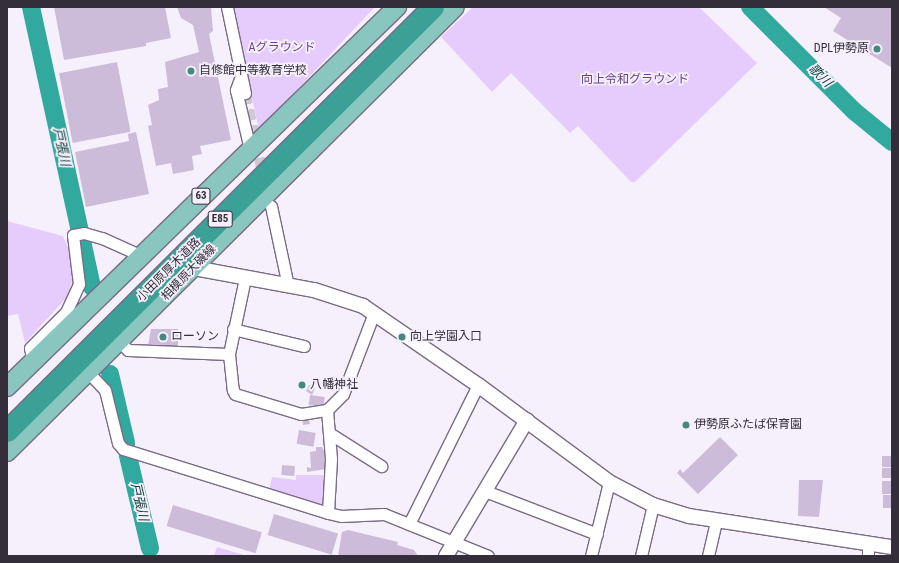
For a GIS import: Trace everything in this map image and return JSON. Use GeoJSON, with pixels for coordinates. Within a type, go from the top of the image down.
{"type":"FeatureCollection","features":[{"type":"Feature","properties":{"kind":"highway","name":"小田原厚木道路"},"geometry":{"type":"LineString","coordinates":[[7,412],[415,7]]}},
{"type":"Feature","properties":{"kind":"highway","name":"小田原厚木道路"},"geometry":{"type":"LineString","coordinates":[[7,431],[433,7]]}},
{"type":"Feature","properties":{"kind":"main road","name":"63"},"geometry":{"type":"LineString","coordinates":[[7,387],[397,7]]}},
{"type":"Feature","properties":{"kind":"main road","name":"相模原大磯線"},"geometry":{"type":"LineString","coordinates":[[7,452],[121,343],[455,7]]}},
{"type":"Feature","properties":{"kind":"street"},"geometry":{"type":"LineString","coordinates":[[227,7],[245,93]]}},
{"type":"Feature","properties":{"kind":"street"},"geometry":{"type":"LineString","coordinates":[[242,76],[236,90],[250,149]]}},
{"type":"Feature","properties":{"kind":"street"},"geometry":{"type":"LineString","coordinates":[[271,206],[288,286]]}},
{"type":"Feature","properties":{"kind":"street"},"geometry":{"type":"LineString","coordinates":[[33,361],[30,348],[66,312],[74,298],[79,267],[79,234],[124,245],[140,256]]}},
{"type":"Feature","properties":{"kind":"street"},"geometry":{"type":"LineString","coordinates":[[194,268],[288,286],[347,300],[374,312],[527,420],[609,482],[653,505],[716,520],[868,550],[892,547]]}},
{"type":"Feature","properties":{"kind":"street"},"geometry":{"type":"LineString","coordinates":[[245,278],[233,329],[229,354],[236,394],[267,398],[301,414],[327,410],[343,394],[353,375],[374,312]]}},
{"type":"Feature","properties":{"kind":"street"},"geometry":{"type":"LineString","coordinates":[[233,329],[304,346]]}},
{"type":"Feature","properties":{"kind":"street"},"geometry":{"type":"LineString","coordinates":[[121,343],[128,350],[229,354]]}},
{"type":"Feature","properties":{"kind":"street"},"geometry":{"type":"LineString","coordinates":[[89,373],[105,390],[118,443],[123,449],[328,513],[341,516],[384,514],[488,556]]}},
{"type":"Feature","properties":{"kind":"street"},"geometry":{"type":"LineString","coordinates":[[409,524],[478,385]]}},
{"type":"Feature","properties":{"kind":"street"},"geometry":{"type":"LineString","coordinates":[[327,410],[329,433],[328,513]]}},
{"type":"Feature","properties":{"kind":"street"},"geometry":{"type":"LineString","coordinates":[[446,556],[527,420]]}},
{"type":"Feature","properties":{"kind":"street"},"geometry":{"type":"LineString","coordinates":[[329,433],[381,466]]}},
{"type":"Feature","properties":{"kind":"street"},"geometry":{"type":"LineString","coordinates":[[591,556],[609,482]]}},
{"type":"Feature","properties":{"kind":"street"},"geometry":{"type":"LineString","coordinates":[[485,491],[597,534]]}},
{"type":"Feature","properties":{"kind":"street"},"geometry":{"type":"LineString","coordinates":[[641,556],[653,505]]}},
{"type":"Feature","properties":{"kind":"street"},"geometry":{"type":"LineString","coordinates":[[708,556],[716,520]]}},
{"type":"Feature","properties":{"kind":"green space","name":"Aグラウンド"},"geometry":{"type":"Polygon","coordinates":[[[232,7],[375,7],[259,130],[232,7]]]}},
{"type":"Feature","properties":{"kind":"green space","name":"向上令和グラウンド"},"geometry":{"type":"Polygon","coordinates":[[[473,7],[699,7],[757,63],[635,182],[631,182],[578,126],[570,133],[511,73],[492,92],[441,37],[473,7]]]}},
{"type":"Feature","properties":{"kind":"green space"},"geometry":{"type":"Polygon","coordinates":[[[7,221],[63,236],[72,257],[73,275],[69,295],[25,343],[18,314],[7,316],[7,221]]]}},
{"type":"Feature","properties":{"kind":"green space"},"geometry":{"type":"Polygon","coordinates":[[[296,475],[325,475],[324,508],[269,491],[272,477],[296,480],[296,475]]]}},
{"type":"Feature","properties":{"kind":"green space"},"geometry":{"type":"Polygon","coordinates":[[[217,547],[247,556],[214,556],[217,547]]]}},
{"type":"Feature","properties":{"kind":"building"},"geometry":{"type":"Polygon","coordinates":[[[54,7],[165,7],[171,38],[146,43],[146,46],[64,60],[54,7]]]}},
{"type":"Feature","properties":{"kind":"building"},"geometry":{"type":"Polygon","coordinates":[[[177,7],[211,7],[213,31],[209,34],[231,140],[200,146],[202,154],[192,156],[194,170],[173,174],[171,163],[156,166],[148,126],[152,125],[148,105],[159,100],[158,89],[168,87],[165,62],[199,52],[193,25],[181,18],[177,7]]]}},
{"type":"Feature","properties":{"kind":"building","name":"DPL伊勢原"},"geometry":{"type":"Polygon","coordinates":[[[824,7],[892,7],[892,68],[833,31],[841,18],[824,7]]]}},
{"type":"Feature","properties":{"kind":"building"},"geometry":{"type":"Polygon","coordinates":[[[117,62],[131,132],[73,143],[59,73],[117,62]]]}},
{"type":"Feature","properties":{"kind":"building"},"geometry":{"type":"Polygon","coordinates":[[[136,132],[149,194],[86,207],[75,152],[129,141],[128,134],[136,132]]]}},
{"type":"Feature","properties":{"kind":"building"},"geometry":{"type":"Polygon","coordinates":[[[151,329],[178,329],[178,347],[148,346],[151,329]]]}},
{"type":"Feature","properties":{"kind":"building"},"geometry":{"type":"Polygon","coordinates":[[[309,385],[315,388],[312,395],[306,391],[309,385]]]}},
{"type":"Feature","properties":{"kind":"building"},"geometry":{"type":"Polygon","coordinates":[[[310,395],[325,397],[323,407],[309,405],[310,395]]]}},
{"type":"Feature","properties":{"kind":"building"},"geometry":{"type":"Polygon","coordinates":[[[308,416],[310,424],[303,425],[302,417],[308,416]]]}},
{"type":"Feature","properties":{"kind":"building"},"geometry":{"type":"Polygon","coordinates":[[[299,430],[316,433],[313,447],[297,444],[299,430]]]}},
{"type":"Feature","properties":{"kind":"building"},"geometry":{"type":"Polygon","coordinates":[[[720,437],[738,455],[698,494],[677,473],[680,469],[683,473],[720,437]]]}},
{"type":"Feature","properties":{"kind":"building"},"geometry":{"type":"Polygon","coordinates":[[[316,447],[322,447],[324,451],[326,469],[307,472],[307,467],[311,468],[310,452],[316,451],[316,447]]]}},
{"type":"Feature","properties":{"kind":"building"},"geometry":{"type":"Polygon","coordinates":[[[882,456],[892,456],[892,467],[882,467],[882,456]]]}},
{"type":"Feature","properties":{"kind":"building"},"geometry":{"type":"Polygon","coordinates":[[[282,465],[295,466],[294,476],[281,475],[282,465]]]}},
{"type":"Feature","properties":{"kind":"building"},"geometry":{"type":"Polygon","coordinates":[[[882,468],[892,468],[892,478],[882,478],[882,468]]]}},
{"type":"Feature","properties":{"kind":"building"},"geometry":{"type":"Polygon","coordinates":[[[799,480],[823,480],[819,517],[798,516],[799,480]]]}},
{"type":"Feature","properties":{"kind":"building"},"geometry":{"type":"Polygon","coordinates":[[[882,481],[892,481],[892,494],[882,494],[882,481]]]}},
{"type":"Feature","properties":{"kind":"building"},"geometry":{"type":"Polygon","coordinates":[[[883,495],[892,495],[892,508],[883,508],[883,495]]]}},
{"type":"Feature","properties":{"kind":"building"},"geometry":{"type":"Polygon","coordinates":[[[173,505],[262,532],[256,553],[167,526],[173,505]]]}},
{"type":"Feature","properties":{"kind":"building"},"geometry":{"type":"Polygon","coordinates":[[[274,514],[338,534],[332,555],[268,535],[274,514]]]}},
{"type":"Feature","properties":{"kind":"building"},"geometry":{"type":"Polygon","coordinates":[[[348,530],[398,542],[397,545],[414,550],[418,556],[338,556],[342,532],[348,530]]]}},
{"type":"Feature","properties":{"kind":"waterway","name":"戸張川"},"geometry":{"type":"LineString","coordinates":[[31,7],[92,287]]}},
{"type":"Feature","properties":{"kind":"waterway","name":"歌川"},"geometry":{"type":"LineString","coordinates":[[750,7],[854,111],[892,142]]}},
{"type":"Feature","properties":{"kind":"waterway","name":"戸張川"},"geometry":{"type":"LineString","coordinates":[[110,374],[126,443]]}},
{"type":"Feature","properties":{"kind":"waterway","name":"戸張川"},"geometry":{"type":"LineString","coordinates":[[128,456],[150,548]]}},
{"type":"Feature","properties":{"kind":"tunnel"},"geometry":{"type":"LineString","coordinates":[[245,93],[264,178]]}},
{"type":"Feature","properties":{"kind":"place","name":"DPL伊勢原"},"geometry":{"type":"Point","coordinates":[877,49]}},
{"type":"Feature","properties":{"kind":"place","name":"自修館中等教育学校"},"geometry":{"type":"Point","coordinates":[191,71]}},
{"type":"Feature","properties":{"kind":"place","name":"ローソン"},"geometry":{"type":"Point","coordinates":[163,337]}},
{"type":"Feature","properties":{"kind":"place","name":"向上学園入口"},"geometry":{"type":"Point","coordinates":[402,337]}},
{"type":"Feature","properties":{"kind":"place","name":"八幡神社"},"geometry":{"type":"Point","coordinates":[302,385]}},
{"type":"Feature","properties":{"kind":"place","name":"伊勢原ふたば保育園"},"geometry":{"type":"Point","coordinates":[686,425]}}]}
